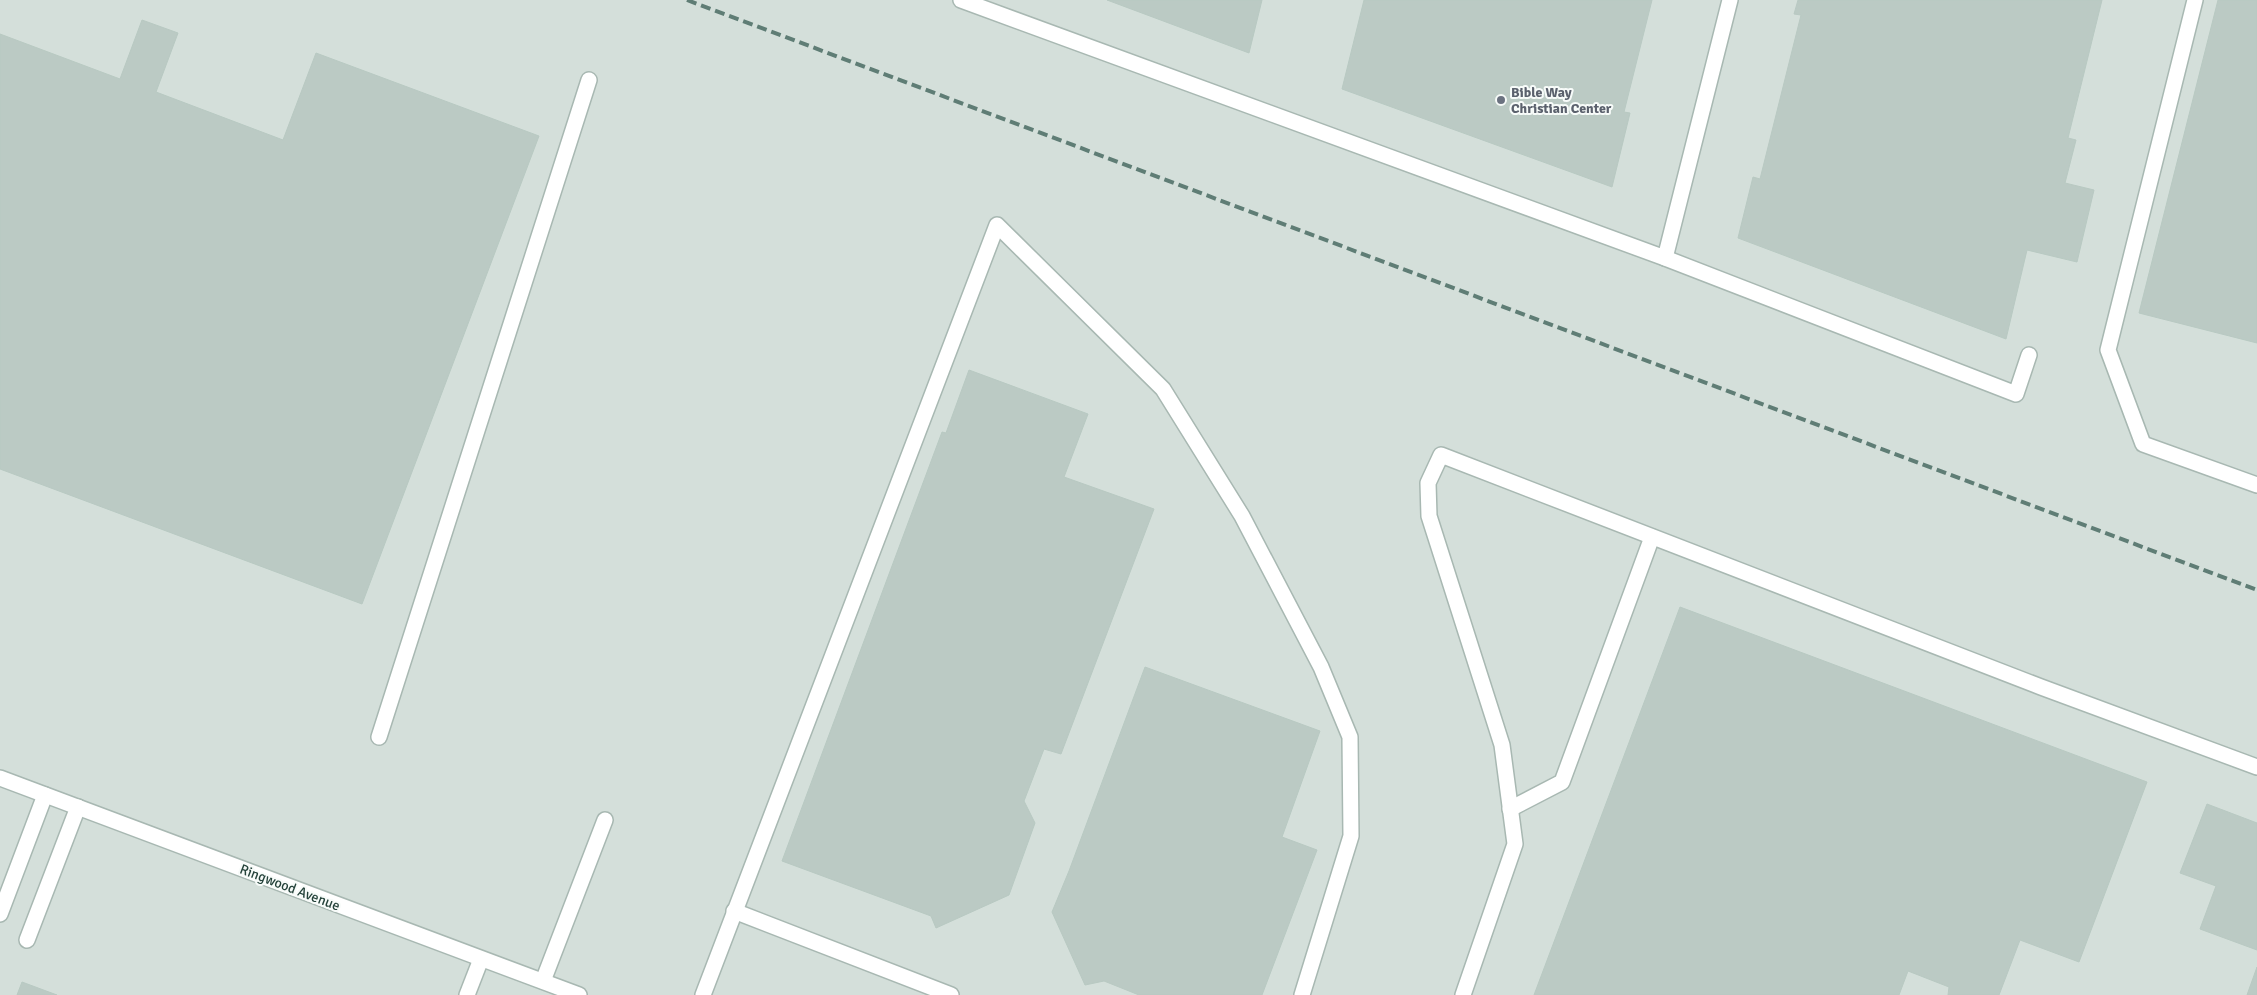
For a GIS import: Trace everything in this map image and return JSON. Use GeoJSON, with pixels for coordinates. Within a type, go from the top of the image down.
{"type":"FeatureCollection","features":[{"type":"Feature","properties":{"kind":"street"},"geometry":{"type":"LineString","coordinates":[[961,0],[1664,258],[2016,394],[2028,355]]}},
{"type":"Feature","properties":{"kind":"street"},"geometry":{"type":"LineString","coordinates":[[1664,258],[1730,0]]}},
{"type":"Feature","properties":{"kind":"street"},"geometry":{"type":"LineString","coordinates":[[2195,0],[2108,350],[2143,444],[2257,485]]}},
{"type":"Feature","properties":{"kind":"street"},"geometry":{"type":"LineString","coordinates":[[379,737],[589,80]]}},
{"type":"Feature","properties":{"kind":"street"},"geometry":{"type":"LineString","coordinates":[[702,995],[997,225],[1163,389],[1242,516],[1321,666],[1350,738],[1351,836],[1302,995]]}},
{"type":"Feature","properties":{"kind":"street"},"geometry":{"type":"LineString","coordinates":[[1463,995],[1515,844],[1502,745],[1429,516],[1428,483],[1441,455],[2041,687],[2257,767]]}},
{"type":"Feature","properties":{"kind":"street"},"geometry":{"type":"LineString","coordinates":[[1510,809],[1562,782],[1652,537]]}},
{"type":"Feature","properties":{"kind":"street","name":"Ringwood Avenue"},"geometry":{"type":"LineString","coordinates":[[0,778],[579,995]]}},
{"type":"Feature","properties":{"kind":"street"},"geometry":{"type":"LineString","coordinates":[[0,914],[44,795]]}},
{"type":"Feature","properties":{"kind":"street"},"geometry":{"type":"LineString","coordinates":[[27,940],[78,808]]}},
{"type":"Feature","properties":{"kind":"street"},"geometry":{"type":"LineString","coordinates":[[543,981],[605,820]]}},
{"type":"Feature","properties":{"kind":"street"},"geometry":{"type":"LineString","coordinates":[[734,911],[951,995]]}},
{"type":"Feature","properties":{"kind":"street"},"geometry":{"type":"LineString","coordinates":[[467,995],[481,958]]}},
{"type":"Feature","properties":{"kind":"shaded area"},"geometry":{"type":"Polygon","coordinates":[[[0,0],[2257,0],[2257,995],[0,995],[0,0]]]}},
{"type":"Feature","properties":{"kind":"building"},"geometry":{"type":"Polygon","coordinates":[[[1107,0],[1262,0],[1249,53],[1107,0]]]}},
{"type":"Feature","properties":{"kind":"building","name":"Bible Way Christian Center"},"geometry":{"type":"Polygon","coordinates":[[[1364,0],[1652,0],[1624,112],[1630,113],[1612,187],[1342,89],[1364,0]]]}},
{"type":"Feature","properties":{"kind":"building"},"geometry":{"type":"Polygon","coordinates":[[[1798,0],[2102,0],[2068,138],[2076,140],[2065,183],[2094,190],[2077,262],[2027,250],[2006,339],[1738,238],[1753,177],[1760,179],[1801,15],[1794,14],[1798,0]]]}},
{"type":"Feature","properties":{"kind":"building"},"geometry":{"type":"Polygon","coordinates":[[[2218,0],[2257,0],[2257,343],[2139,313],[2218,0]]]}},
{"type":"Feature","properties":{"kind":"building"},"geometry":{"type":"Polygon","coordinates":[[[142,20],[178,33],[156,92],[283,140],[316,53],[539,136],[362,604],[0,469],[0,34],[120,79],[142,20]]]}},
{"type":"Feature","properties":{"kind":"building"},"geometry":{"type":"Polygon","coordinates":[[[969,370],[1088,414],[1064,477],[1154,509],[1061,754],[1044,749],[1024,801],[1035,823],[1009,895],[936,928],[931,916],[782,861],[942,432],[946,433],[969,370]]]}},
{"type":"Feature","properties":{"kind":"building"},"geometry":{"type":"Polygon","coordinates":[[[1680,607],[2147,782],[2079,962],[2020,940],[1999,995],[1948,995],[1949,987],[1908,971],[1899,995],[1534,995],[1680,607]]]}},
{"type":"Feature","properties":{"kind":"building"},"geometry":{"type":"Polygon","coordinates":[[[1145,667],[1320,731],[1282,837],[1317,850],[1262,995],[1139,995],[1104,981],[1085,985],[1052,912],[1145,667]]]}},
{"type":"Feature","properties":{"kind":"building"},"geometry":{"type":"Polygon","coordinates":[[[2207,804],[2257,823],[2257,950],[2200,929],[2216,886],[2180,873],[2207,804]]]}},
{"type":"Feature","properties":{"kind":"building"},"geometry":{"type":"Polygon","coordinates":[[[2257,967],[2257,995],[2247,995],[2257,967]]]}},
{"type":"Feature","properties":{"kind":"building"},"geometry":{"type":"Polygon","coordinates":[[[22,982],[57,995],[17,995],[22,982]]]}},
{"type":"Feature","properties":{"kind":"railway"},"geometry":{"type":"LineString","coordinates":[[687,0],[2257,590]]}},
{"type":"Feature","properties":{"kind":"place","name":"Bible Way Christian Center"},"geometry":{"type":"Point","coordinates":[1501,100]}}]}
